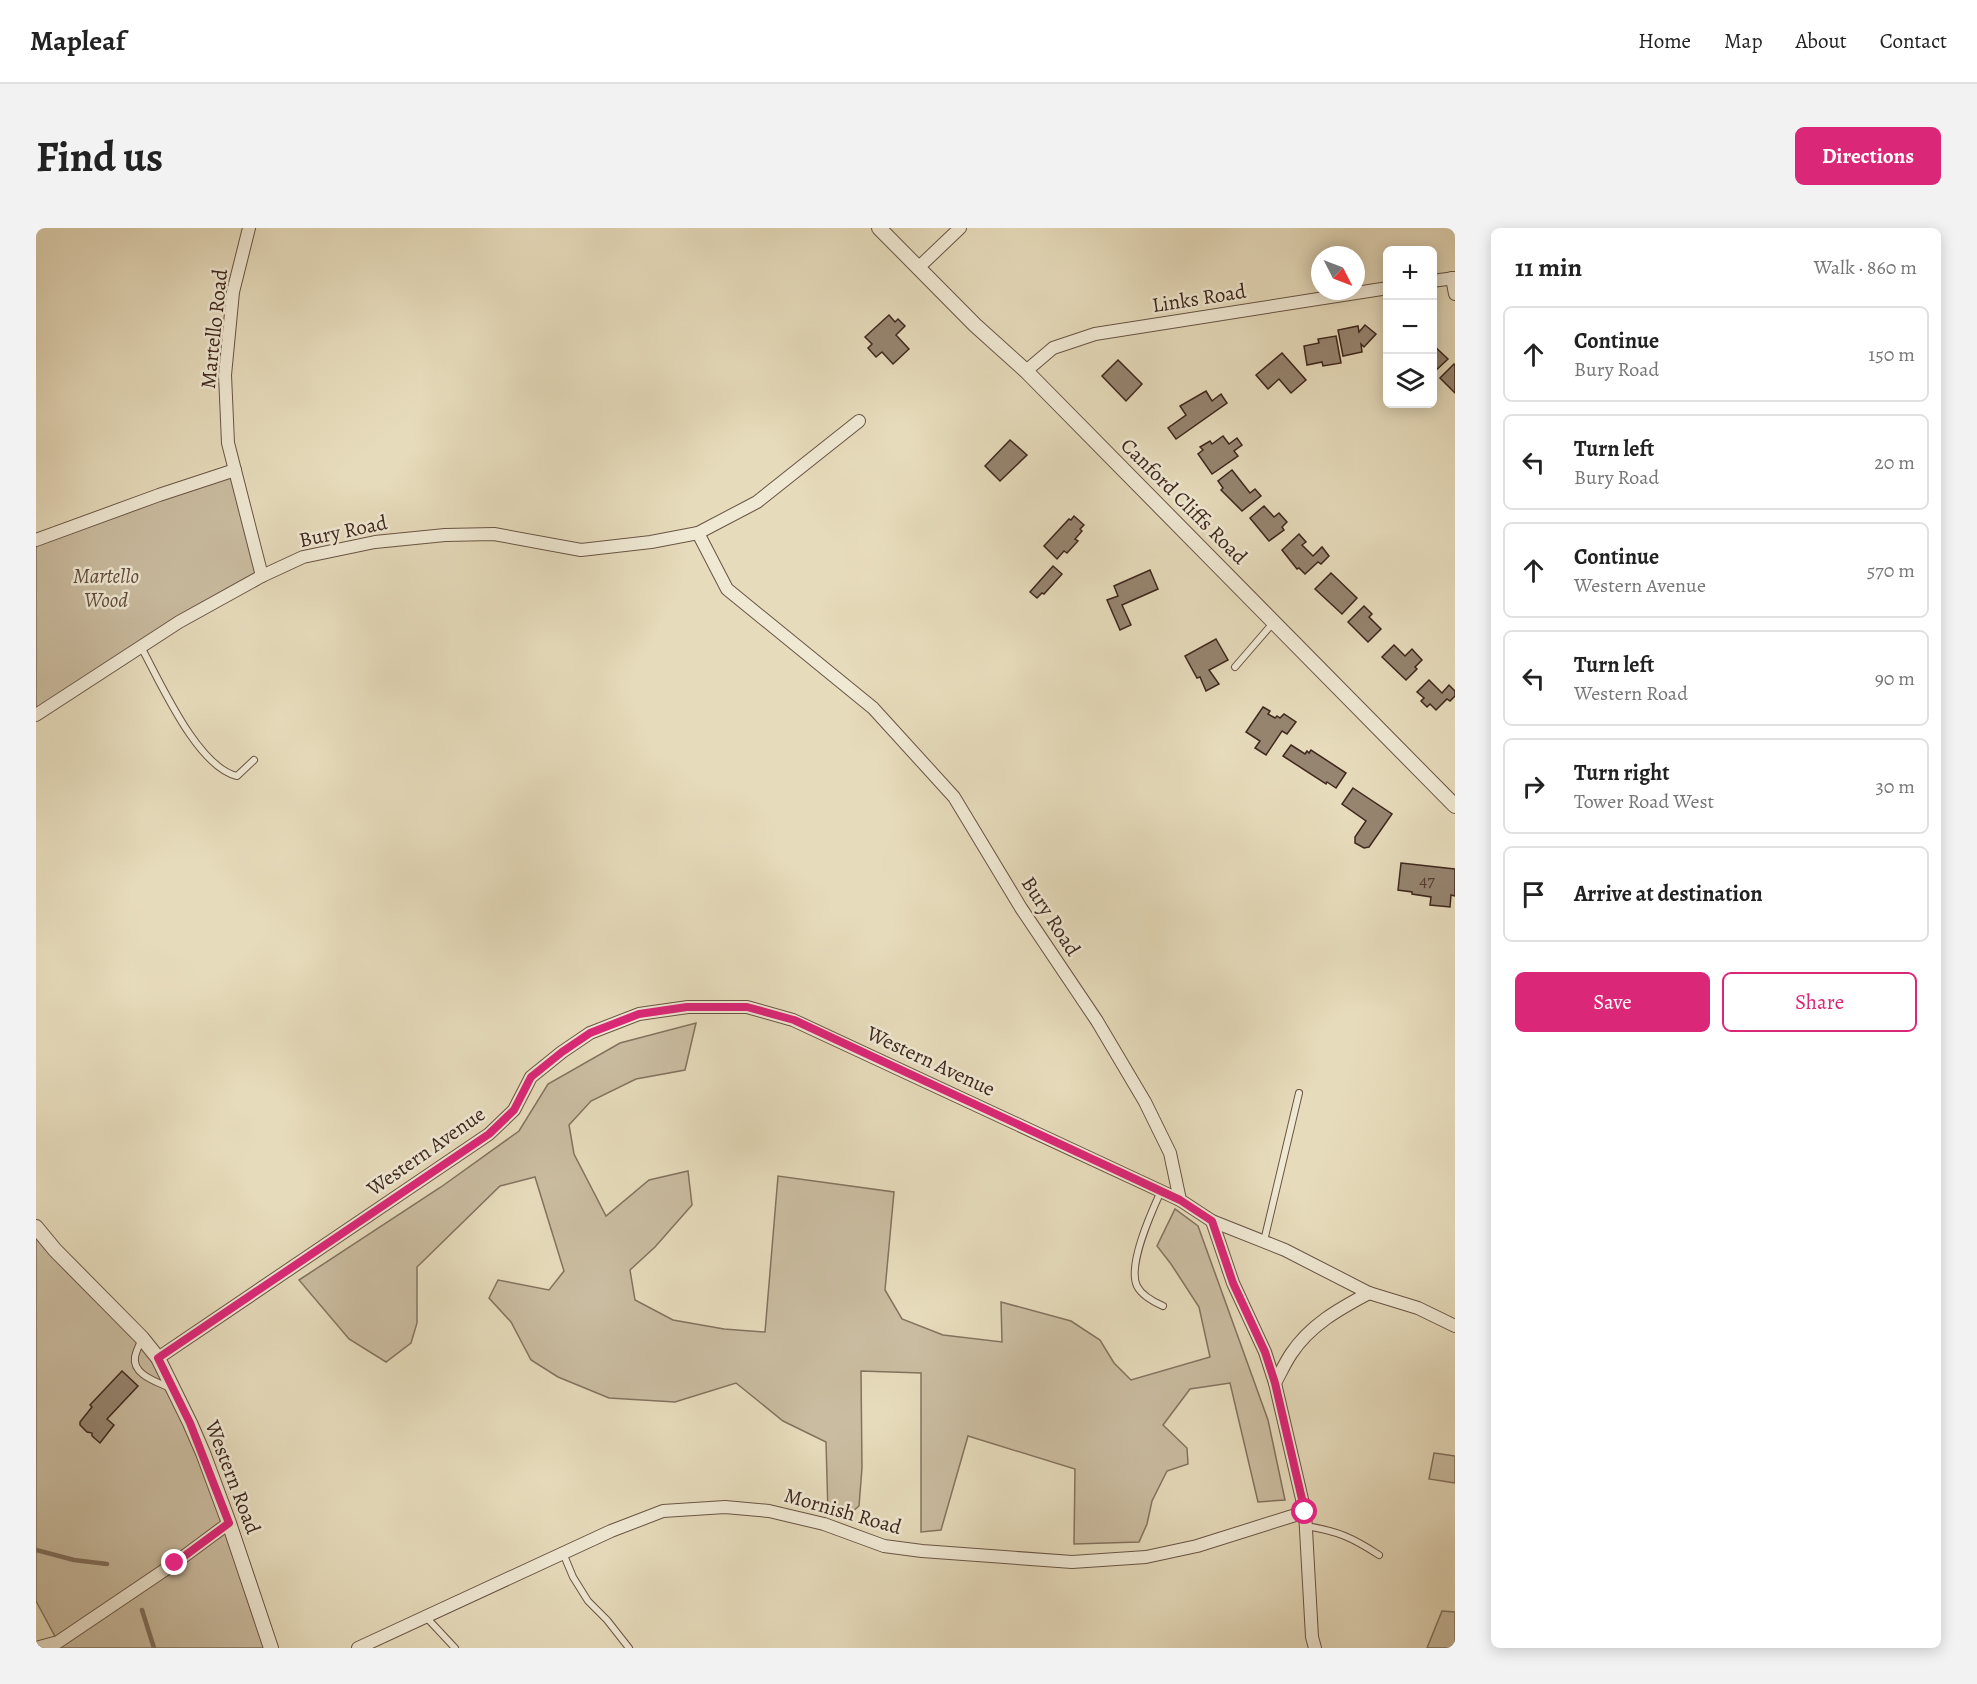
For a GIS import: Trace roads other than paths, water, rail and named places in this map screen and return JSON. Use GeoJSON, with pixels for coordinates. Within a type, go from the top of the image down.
{"type":"FeatureCollection","features":[{"type":"Feature","properties":{"kind":"street","name":"Martello Road"},"geometry":{"type":"LineString","coordinates":[[249,228],[233,291],[225,375],[228,443],[262,576]]}},
{"type":"Feature","properties":{"kind":"street","name":"Canford Cliffs Road"},"geometry":{"type":"LineString","coordinates":[[879,228],[975,325],[1026,371],[1455,806]]}},
{"type":"Feature","properties":{"kind":"street"},"geometry":{"type":"LineString","coordinates":[[918,268],[960,228]]}},
{"type":"Feature","properties":{"kind":"street"},"geometry":{"type":"LineString","coordinates":[[1437,280],[1453,278],[1455,294]]}},
{"type":"Feature","properties":{"kind":"street","name":"Links Road"},"geometry":{"type":"LineString","coordinates":[[1026,371],[1053,348],[1095,334],[1383,289]]}},
{"type":"Feature","properties":{"kind":"street","name":"Bury Road"},"geometry":{"type":"LineString","coordinates":[[36,715],[179,622],[262,576],[303,557],[375,542],[445,535],[494,534],[581,550],[651,542],[699,533],[757,502],[859,421]]}},
{"type":"Feature","properties":{"kind":"street"},"geometry":{"type":"LineString","coordinates":[[36,540],[235,470]]}},
{"type":"Feature","properties":{"kind":"street","name":"Bury Road"},"geometry":{"type":"LineString","coordinates":[[699,533],[727,589],[873,708],[954,797],[1021,908],[1097,1021],[1145,1102],[1170,1153],[1180,1200]]}},
{"type":"Feature","properties":{"kind":"street","name":"Western Avenue"},"geometry":{"type":"LineString","coordinates":[[158,1358],[489,1134],[514,1110],[531,1077],[562,1052],[590,1033],[639,1014],[687,1007],[747,1007],[794,1020],[1180,1200]]}},
{"type":"Feature","properties":{"kind":"street"},"geometry":{"type":"LineString","coordinates":[[1180,1200],[1212,1221],[1285,1250],[1369,1293],[1418,1308],[1455,1326]]}},
{"type":"Feature","properties":{"kind":"street"},"geometry":{"type":"LineString","coordinates":[[1212,1221],[1233,1283],[1265,1352],[1275,1383],[1305,1512],[1312,1637],[1315,1648]]}},
{"type":"Feature","properties":{"kind":"street","name":"Western Road"},"geometry":{"type":"LineString","coordinates":[[36,1227],[55,1251],[142,1338],[158,1358],[195,1433],[229,1523],[271,1648]]}},
{"type":"Feature","properties":{"kind":"street"},"geometry":{"type":"LineString","coordinates":[[1275,1383],[1291,1354],[1311,1329],[1336,1310],[1369,1293]]}},
{"type":"Feature","properties":{"kind":"street","name":"Mornish Road"},"geometry":{"type":"LineString","coordinates":[[358,1648],[663,1511],[725,1507],[769,1511],[824,1524],[884,1546],[921,1551],[1072,1562],[1146,1557],[1197,1546],[1305,1512]]}},
{"type":"Feature","properties":{"kind":"street"},"geometry":{"type":"LineString","coordinates":[[36,1648],[58,1642],[175,1563],[229,1523]]}},
{"type":"Feature","properties":{"kind":"lane"},"geometry":{"type":"LineString","coordinates":[[1235,667],[1274,622]]}},
{"type":"Feature","properties":{"kind":"lane"},"geometry":{"type":"LineString","coordinates":[[141,647],[190,736],[206,755],[229,774],[237,776],[254,760]]}},
{"type":"Feature","properties":{"kind":"lane"},"geometry":{"type":"LineString","coordinates":[[1264,1242],[1299,1093]]}},
{"type":"Feature","properties":{"kind":"lane"},"geometry":{"type":"LineString","coordinates":[[1161,1191],[1144,1228],[1135,1275],[1137,1286],[1144,1295],[1163,1306]]}},
{"type":"Feature","properties":{"kind":"lane"},"geometry":{"type":"LineString","coordinates":[[142,1338],[135,1358],[136,1366],[146,1376],[173,1389]]}},
{"type":"Feature","properties":{"kind":"lane"},"geometry":{"type":"LineString","coordinates":[[1306,1526],[1328,1529],[1353,1538],[1379,1555]]}},
{"type":"Feature","properties":{"kind":"lane"},"geometry":{"type":"LineString","coordinates":[[563,1554],[573,1577],[588,1601],[607,1620],[629,1648]]}},
{"type":"Feature","properties":{"kind":"lane"},"geometry":{"type":"LineString","coordinates":[[426,1617],[455,1648]]}},
{"type":"Feature","properties":{"kind":"waterway"},"geometry":{"type":"LineString","coordinates":[[36,1550],[74,1560],[107,1564]]}},
{"type":"Feature","properties":{"kind":"waterway"},"geometry":{"type":"LineString","coordinates":[[142,1610],[154,1648]]}},
{"type":"Feature","properties":{"kind":"park label","name":"Martello Wood"},"geometry":{"type":"Point","coordinates":[106,588]}}]}
